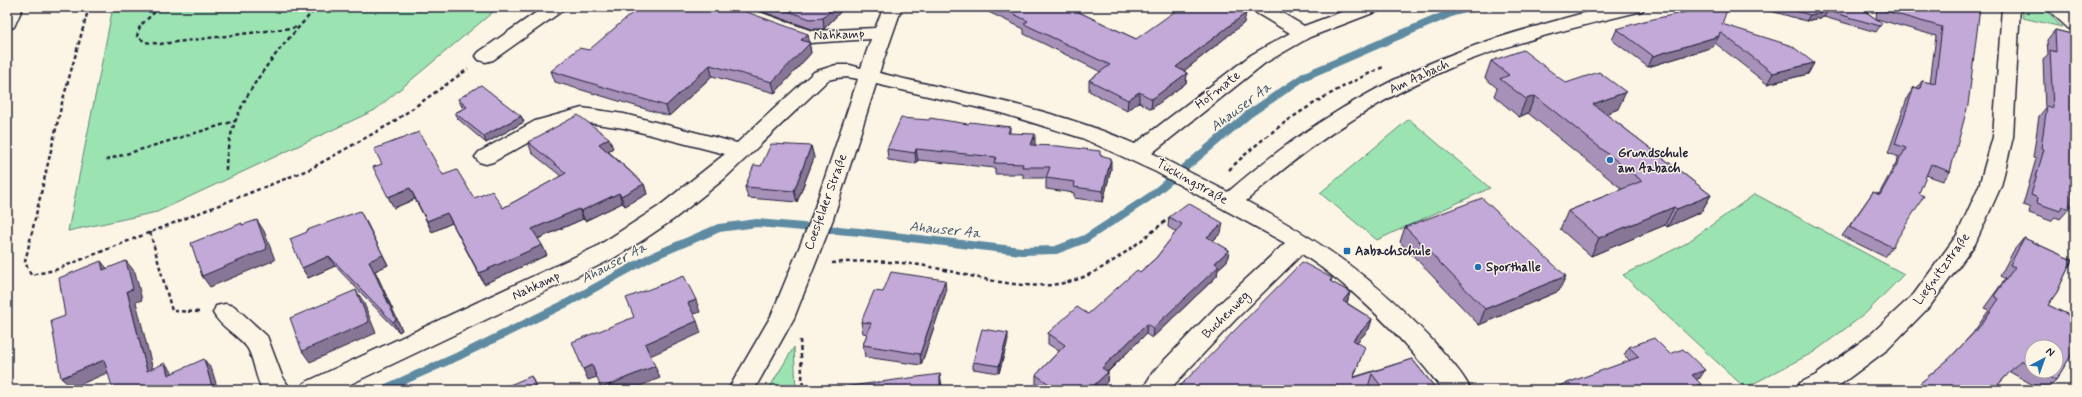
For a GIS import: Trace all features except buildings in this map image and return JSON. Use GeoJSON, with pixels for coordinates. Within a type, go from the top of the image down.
{"type":"FeatureCollection","features":[{"type":"Feature","properties":{"kind":"street"},"geometry":{"type":"LineString","coordinates":[[7,23],[14,7]]}},
{"type":"Feature","properties":{"kind":"street"},"geometry":{"type":"LineString","coordinates":[[486,56],[556,7]]}},
{"type":"Feature","properties":{"kind":"street","name":"Nahkamp"},"geometry":{"type":"LineString","coordinates":[[728,7],[810,37],[865,33],[882,34]]}},
{"type":"Feature","properties":{"kind":"street","name":"Coesfelder Straße"},"geometry":{"type":"LineString","coordinates":[[741,390],[782,318],[808,255],[822,219],[882,34],[893,7]]}},
{"type":"Feature","properties":{"kind":"street"},"geometry":{"type":"LineString","coordinates":[[1259,7],[1303,33]]}},
{"type":"Feature","properties":{"kind":"street","name":"Hofmate"},"geometry":{"type":"LineString","coordinates":[[1138,153],[1258,59],[1303,33],[1372,7]]}},
{"type":"Feature","properties":{"kind":"street","name":"Am Aabach"},"geometry":{"type":"LineString","coordinates":[[1230,203],[1249,185],[1358,107],[1442,64],[1512,40],[1587,18],[1636,7]]}},
{"type":"Feature","properties":{"kind":"street","name":"Liegnitzstraße"},"geometry":{"type":"LineString","coordinates":[[1809,390],[1825,382],[1879,342],[1922,300],[1967,238],[1990,186],[2003,137],[2011,7]]}},
{"type":"Feature","properties":{"kind":"street"},"geometry":{"type":"LineString","coordinates":[[2054,7],[2075,24]]}},
{"type":"Feature","properties":{"kind":"street","name":"Nahkamp"},"geometry":{"type":"LineString","coordinates":[[313,390],[604,252],[666,213],[716,174],[821,76],[836,71],[850,71],[869,76]]}},
{"type":"Feature","properties":{"kind":"street","name":"Tückingstraße"},"geometry":{"type":"LineString","coordinates":[[869,76],[1028,114],[1088,133],[1138,153],[1157,163],[1230,203],[1332,263],[1382,305],[1432,355],[1458,390]]}},
{"type":"Feature","properties":{"kind":"street"},"geometry":{"type":"LineString","coordinates":[[486,157],[542,126],[582,115],[624,121],[741,151]]}},
{"type":"Feature","properties":{"kind":"street","name":"Buchenweg"},"geometry":{"type":"LineString","coordinates":[[1155,390],[1162,380],[1226,313],[1300,243]]}},
{"type":"Feature","properties":{"kind":"street"},"geometry":{"type":"LineString","coordinates":[[225,313],[258,343],[272,381],[278,390]]}},
{"type":"Feature","properties":{"kind":"path"},"geometry":{"type":"LineString","coordinates":[[89,7],[62,103],[25,262],[32,275],[55,270],[310,169],[336,157],[422,104],[486,56]]}},
{"type":"Feature","properties":{"kind":"path"},"geometry":{"type":"LineString","coordinates":[[160,7],[140,26],[137,36],[145,42],[160,44],[299,27]]}},
{"type":"Feature","properties":{"kind":"path"},"geometry":{"type":"LineString","coordinates":[[226,170],[228,142],[235,121],[258,81],[299,27],[317,7]]}},
{"type":"Feature","properties":{"kind":"path"},"geometry":{"type":"LineString","coordinates":[[106,160],[235,121]]}},
{"type":"Feature","properties":{"kind":"path"},"geometry":{"type":"LineString","coordinates":[[808,255],[923,266],[1021,284],[1063,283],[1080,278],[1112,260],[1204,189]]}},
{"type":"Feature","properties":{"kind":"path"},"geometry":{"type":"LineString","coordinates":[[150,232],[172,311],[225,313]]}},
{"type":"Feature","properties":{"kind":"path"},"geometry":{"type":"LineString","coordinates":[[782,318],[800,340],[803,390]]}},
{"type":"Feature","properties":{"kind":"green space"},"geometry":{"type":"Polygon","coordinates":[[[113,7],[499,7],[375,110],[157,212],[68,231],[113,7]]]}},
{"type":"Feature","properties":{"kind":"green space"},"geometry":{"type":"Polygon","coordinates":[[[2022,7],[2043,7],[2062,27],[2023,18],[2022,7]]]}},
{"type":"Feature","properties":{"kind":"green space"},"geometry":{"type":"Polygon","coordinates":[[[1409,119],[1490,188],[1377,240],[1320,193],[1409,119]]]}},
{"type":"Feature","properties":{"kind":"green space"},"geometry":{"type":"Polygon","coordinates":[[[1755,194],[1904,274],[1865,314],[1814,352],[1745,388],[1623,275],[1685,244],[1755,194]]]}},
{"type":"Feature","properties":{"kind":"green space"},"geometry":{"type":"Polygon","coordinates":[[[794,347],[796,390],[768,390],[794,347]]]}},
{"type":"Feature","properties":{"kind":"waterway","name":"Ahauser Aa"},"geometry":{"type":"LineString","coordinates":[[382,390],[461,355],[567,303],[651,257],[719,228],[757,223],[860,232],[1021,251],[1056,250],[1085,239],[1151,196],[1249,114],[1305,76],[1453,12],[1474,7]]}},
{"type":"Feature","properties":{"kind":"place","name":"Grundschule am Aabach"},"geometry":{"type":"Point","coordinates":[1610,160]}},
{"type":"Feature","properties":{"kind":"place","name":"Aabachschule"},"geometry":{"type":"Point","coordinates":[1347,251]}},
{"type":"Feature","properties":{"kind":"place","name":"Sporthalle"},"geometry":{"type":"Point","coordinates":[1478,267]}}]}
